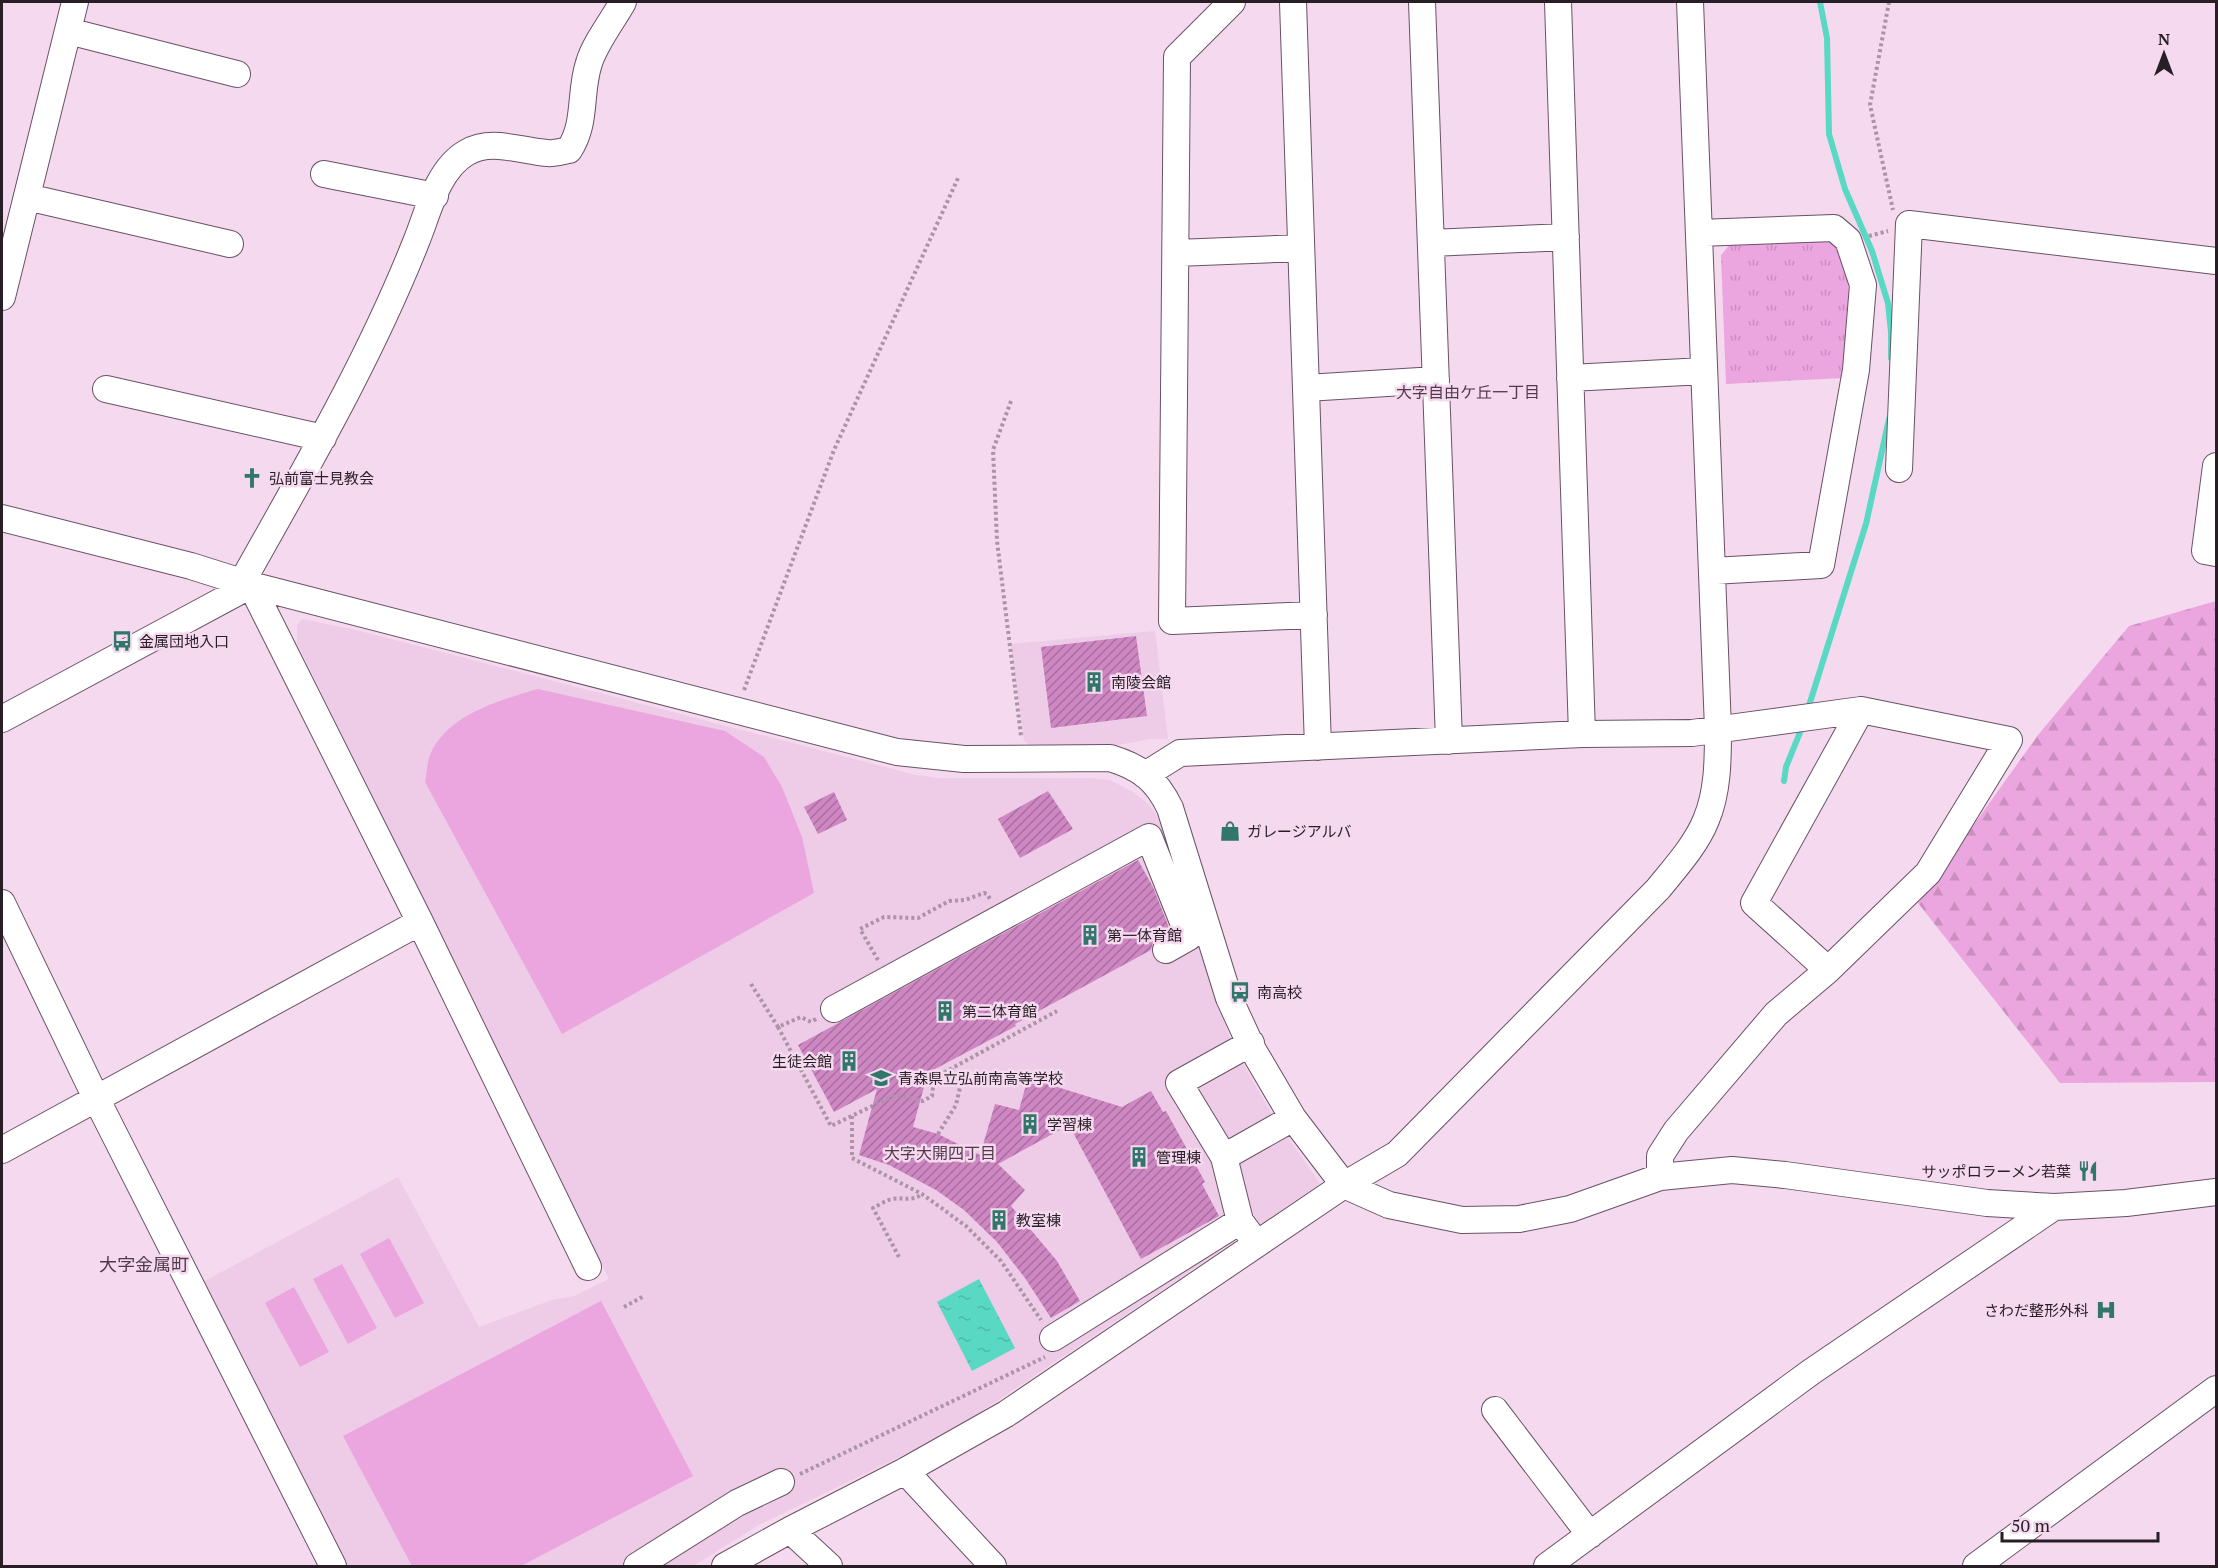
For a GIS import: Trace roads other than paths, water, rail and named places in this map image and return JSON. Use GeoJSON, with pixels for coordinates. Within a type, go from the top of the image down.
{"type":"FeatureCollection","features":[{"type":"Feature","properties":{"kind":"street"},"geometry":{"type":"LineString","coordinates":[[2,297],[75,2]]}},
{"type":"Feature","properties":{"kind":"street"},"geometry":{"type":"LineString","coordinates":[[588,1267],[420,922],[246,575],[322,438],[398,288],[442,179],[454,162],[468,152],[489,146],[514,147],[549,153],[569,150],[578,136],[584,80],[589,61],[623,2]]}},
{"type":"Feature","properties":{"kind":"street"},"geometry":{"type":"LineString","coordinates":[[1232,2],[1177,57],[1172,621],[1314,615]]}},
{"type":"Feature","properties":{"kind":"street"},"geometry":{"type":"LineString","coordinates":[[1293,2],[1318,747]]}},
{"type":"Feature","properties":{"kind":"street"},"geometry":{"type":"LineString","coordinates":[[1422,2],[1449,741]]}},
{"type":"Feature","properties":{"kind":"street"},"geometry":{"type":"LineString","coordinates":[[1558,2],[1582,734]]}},
{"type":"Feature","properties":{"kind":"street"},"geometry":{"type":"LineString","coordinates":[[725,1566],[905,1471],[1006,1414],[1344,1185],[1397,1154],[1658,889],[1684,856],[1706,821],[1715,786],[1718,729],[1690,2]]}},
{"type":"Feature","properties":{"kind":"street"},"geometry":{"type":"LineString","coordinates":[[68,32],[237,74]]}},
{"type":"Feature","properties":{"kind":"street"},"geometry":{"type":"LineString","coordinates":[[324,174],[435,196]]}},
{"type":"Feature","properties":{"kind":"street"},"geometry":{"type":"LineString","coordinates":[[27,197],[231,244]]}},
{"type":"Feature","properties":{"kind":"street"},"geometry":{"type":"LineString","coordinates":[[1899,469],[1909,224],[2217,261]]}},
{"type":"Feature","properties":{"kind":"street"},"geometry":{"type":"LineString","coordinates":[[1699,233],[1834,228],[1848,240],[1863,285],[1856,370],[1821,565],[1712,571]]}},
{"type":"Feature","properties":{"kind":"street"},"geometry":{"type":"LineString","coordinates":[[1431,243],[1566,237]]}},
{"type":"Feature","properties":{"kind":"street"},"geometry":{"type":"LineString","coordinates":[[1176,253],[1301,248]]}},
{"type":"Feature","properties":{"kind":"street"},"geometry":{"type":"LineString","coordinates":[[1570,378],[1704,371]]}},
{"type":"Feature","properties":{"kind":"street"},"geometry":{"type":"LineString","coordinates":[[1306,388],[1436,380]]}},
{"type":"Feature","properties":{"kind":"street"},"geometry":{"type":"LineString","coordinates":[[105,388],[322,438]]}},
{"type":"Feature","properties":{"kind":"street"},"geometry":{"type":"LineString","coordinates":[[2217,466],[2205,551],[2217,553]]}},
{"type":"Feature","properties":{"kind":"street"},"geometry":{"type":"LineString","coordinates":[[2,518],[191,566],[251,585],[897,752],[964,759],[1110,758],[1130,764],[1161,788],[1170,808],[1189,937],[1166,950]]}},
{"type":"Feature","properties":{"kind":"street"},"geometry":{"type":"LineString","coordinates":[[2,719],[251,585]]}},
{"type":"Feature","properties":{"kind":"street"},"geometry":{"type":"LineString","coordinates":[[1145,775],[1180,753],[1582,734],[1692,733],[1861,710],[2009,740],[1928,873],[1827,970],[1776,1014],[1676,1131],[1660,1156],[1660,1177]]}},
{"type":"Feature","properties":{"kind":"street"},"geometry":{"type":"LineString","coordinates":[[1827,970],[1754,903],[1861,710]]}},
{"type":"Feature","properties":{"kind":"street"},"geometry":{"type":"LineString","coordinates":[[834,1009],[1149,837],[1181,885],[1229,998],[1293,1118],[1344,1185],[1389,1205],[1462,1220],[1519,1219],[1570,1209],[1660,1177],[1732,1170],[1796,1176],[1987,1203],[2054,1207],[2126,1203],[2217,1192]]}},
{"type":"Feature","properties":{"kind":"street"},"geometry":{"type":"LineString","coordinates":[[2,903],[96,1098],[333,1566]]}},
{"type":"Feature","properties":{"kind":"street"},"geometry":{"type":"LineString","coordinates":[[2,1150],[420,922]]}},
{"type":"Feature","properties":{"kind":"street"},"geometry":{"type":"LineString","coordinates":[[1251,1043],[1179,1083],[1224,1157],[1240,1221],[1257,1244]]}},
{"type":"Feature","properties":{"kind":"street"},"geometry":{"type":"LineString","coordinates":[[1224,1157],[1293,1118]]}},
{"type":"Feature","properties":{"kind":"street"},"geometry":{"type":"LineString","coordinates":[[1547,1566],[1811,1372],[2054,1207]]}},
{"type":"Feature","properties":{"kind":"street"},"geometry":{"type":"LineString","coordinates":[[1047,1349],[1112,1301],[1240,1221]]}},
{"type":"Feature","properties":{"kind":"street"},"geometry":{"type":"LineString","coordinates":[[1112,1301],[1131,1329]]}},
{"type":"Feature","properties":{"kind":"street"},"geometry":{"type":"LineString","coordinates":[[1976,1566],[2217,1389]]}},
{"type":"Feature","properties":{"kind":"street"},"geometry":{"type":"LineString","coordinates":[[1495,1410],[1590,1534]]}},
{"type":"Feature","properties":{"kind":"street"},"geometry":{"type":"LineString","coordinates":[[905,1471],[993,1566]]}},
{"type":"Feature","properties":{"kind":"street"},"geometry":{"type":"LineString","coordinates":[[637,1566],[737,1503],[781,1482]]}},
{"type":"Feature","properties":{"kind":"street"},"geometry":{"type":"LineString","coordinates":[[790,1530],[829,1566]]}},
{"type":"Feature","properties":{"kind":"water"},"geometry":{"type":"Polygon","coordinates":[[[979,1279],[1015,1348],[972,1371],[937,1302],[979,1279]]]}},
{"type":"Feature","properties":{"kind":"waterway"},"geometry":{"type":"LineString","coordinates":[[1820,2],[1827,38],[1829,134],[1845,189],[1872,251],[1888,303],[1891,358]]}},
{"type":"Feature","properties":{"kind":"waterway"},"geometry":{"type":"LineString","coordinates":[[1807,712],[1866,524],[1889,419]]}},
{"type":"Feature","properties":{"kind":"waterway"},"geometry":{"type":"LineString","coordinates":[[1784,781],[1786,767],[1803,725]]}},
{"type":"Feature","properties":{"kind":"place","name":"弘前富士見教会"},"geometry":{"type":"Point","coordinates":[252,478]}},
{"type":"Feature","properties":{"kind":"place","name":"金属団地入口"},"geometry":{"type":"Point","coordinates":[122,641]}},
{"type":"Feature","properties":{"kind":"place","name":"南陵会館"},"geometry":{"type":"Point","coordinates":[1094,682]}},
{"type":"Feature","properties":{"kind":"place","name":"ガレージアルバ"},"geometry":{"type":"Point","coordinates":[1230,831]}},
{"type":"Feature","properties":{"kind":"place","name":"第一体育館"},"geometry":{"type":"Point","coordinates":[1090,935]}},
{"type":"Feature","properties":{"kind":"place","name":"南高校"},"geometry":{"type":"Point","coordinates":[1240,992]}},
{"type":"Feature","properties":{"kind":"place","name":"第二体育館"},"geometry":{"type":"Point","coordinates":[945,1011]}},
{"type":"Feature","properties":{"kind":"place","name":"生徒会館"},"geometry":{"type":"Point","coordinates":[849,1061]}},
{"type":"Feature","properties":{"kind":"place","name":"青森県立弘前南高等学校"},"geometry":{"type":"Point","coordinates":[881,1078]}},
{"type":"Feature","properties":{"kind":"place","name":"学習棟"},"geometry":{"type":"Point","coordinates":[1030,1124]}},
{"type":"Feature","properties":{"kind":"place","name":"管理棟"},"geometry":{"type":"Point","coordinates":[1139,1157]}},
{"type":"Feature","properties":{"kind":"place","name":"サッポロラーメン若葉"},"geometry":{"type":"Point","coordinates":[2088,1171]}},
{"type":"Feature","properties":{"kind":"place","name":"教室棟"},"geometry":{"type":"Point","coordinates":[999,1220]}},
{"type":"Feature","properties":{"kind":"place","name":"さわだ整形外科"},"geometry":{"type":"Point","coordinates":[2106,1310]}},
{"type":"Feature","properties":{"kind":"district","name":"大字自由ケ丘一丁目"},"geometry":{"type":"Point","coordinates":[1468,392]}},
{"type":"Feature","properties":{"kind":"district","name":"大字大開四丁目"},"geometry":{"type":"Point","coordinates":[940,1153]}},
{"type":"Feature","properties":{"kind":"district","name":"大字金属町"},"geometry":{"type":"Point","coordinates":[144,1264]}}]}
